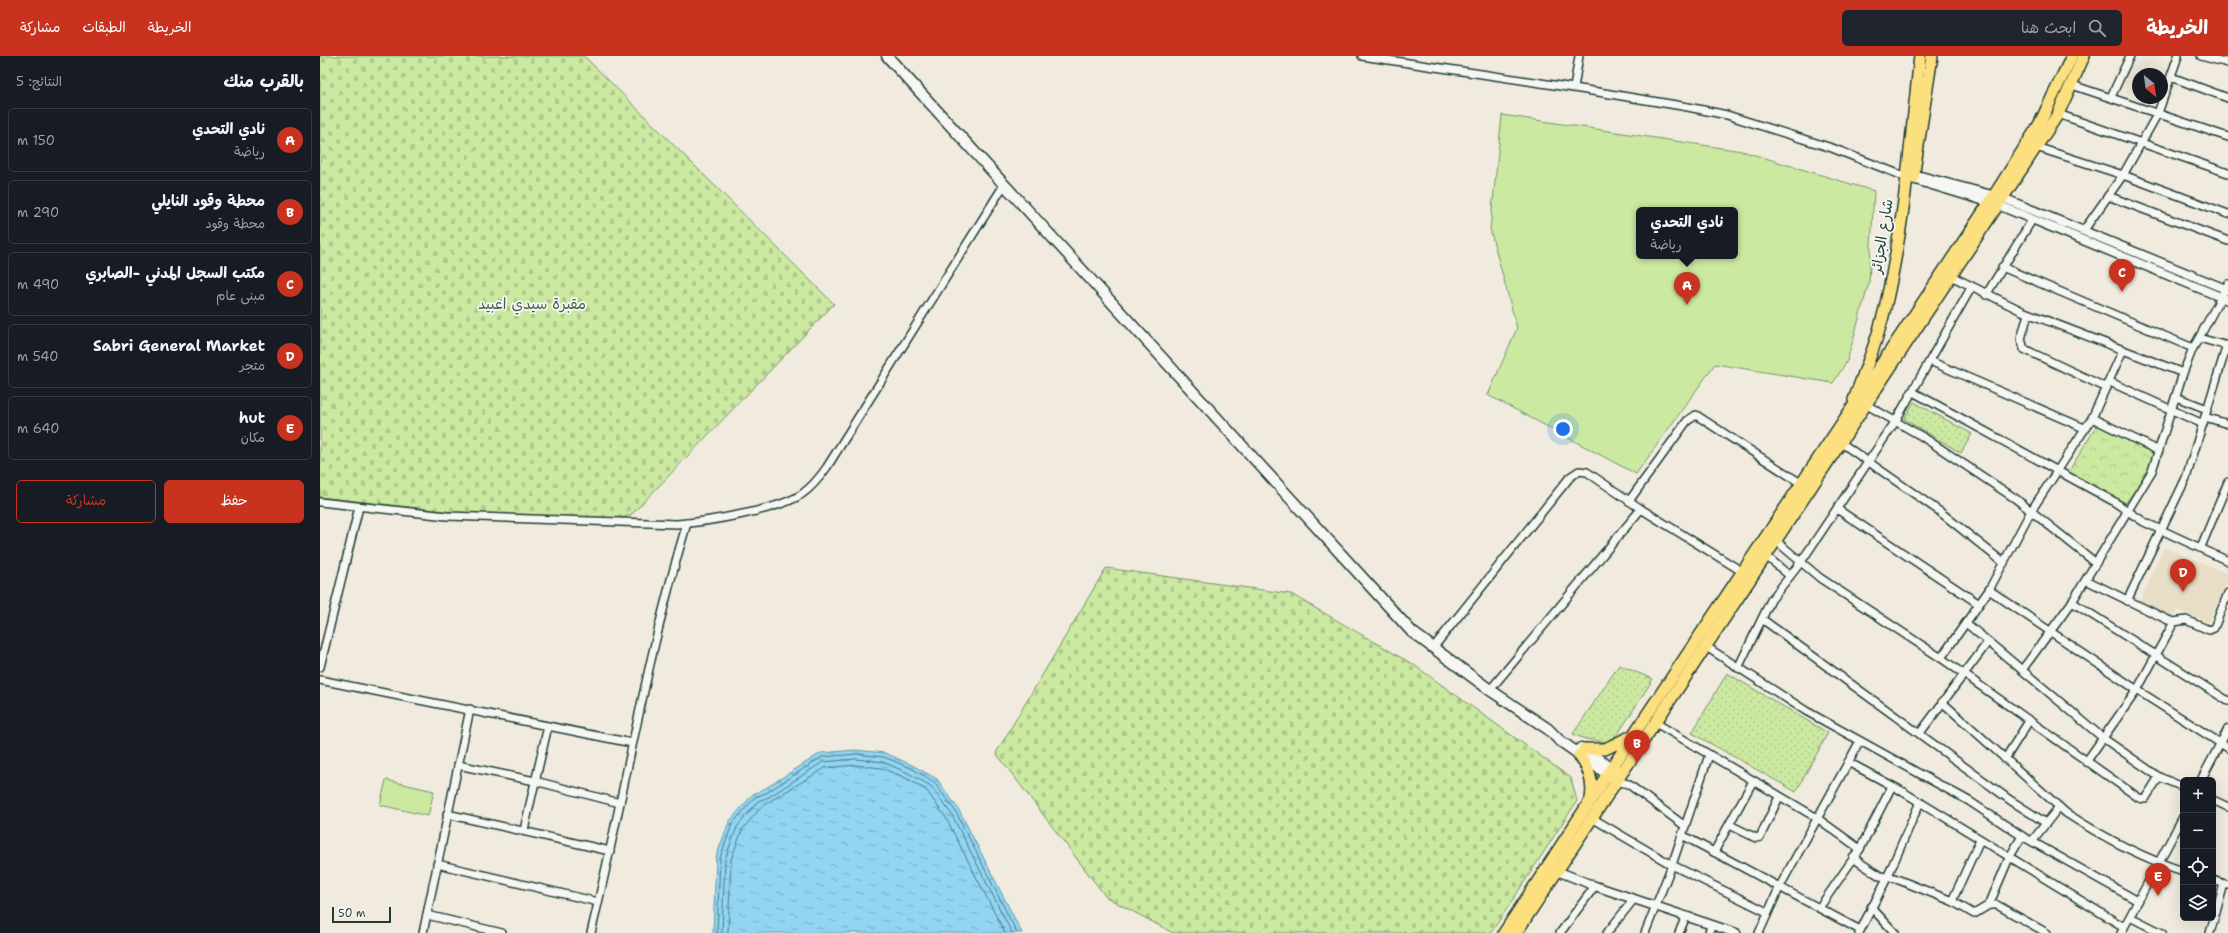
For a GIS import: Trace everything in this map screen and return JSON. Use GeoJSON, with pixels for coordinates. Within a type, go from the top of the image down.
{"type":"FeatureCollection","features":[{"type":"Feature","properties":{"kind":"main road"},"geometry":{"type":"LineString","coordinates":[[888,56],[1399,618],[1433,648],[1490,690],[1614,774]]}},
{"type":"Feature","properties":{"kind":"main road","name":"شارع الجزائر"},"geometry":{"type":"LineString","coordinates":[[1867,387],[1890,314],[1920,56]]}},
{"type":"Feature","properties":{"kind":"main road","name":"شارع الجزائر"},"geometry":{"type":"LineString","coordinates":[[1858,410],[1887,298],[1907,175],[1932,56]]}},
{"type":"Feature","properties":{"kind":"main road"},"geometry":{"type":"LineString","coordinates":[[1516,933],[1592,818],[1634,734],[1802,484],[1858,410],[1951,276],[2039,124],[2072,56]]}},
{"type":"Feature","properties":{"kind":"main road"},"geometry":{"type":"LineString","coordinates":[[1504,933],[1591,801],[1654,722],[1840,442],[1858,410],[1867,387],[1996,200],[2036,147],[2058,114],[2084,56]]}},
{"type":"Feature","properties":{"kind":"main road"},"geometry":{"type":"LineString","coordinates":[[1582,752],[1605,749],[1622,742],[1634,734]]}},
{"type":"Feature","properties":{"kind":"main road"},"geometry":{"type":"LineString","coordinates":[[1582,752],[1589,771],[1592,791],[1591,801]]}},
{"type":"Feature","properties":{"kind":"street"},"geometry":{"type":"LineString","coordinates":[[1362,56],[1399,58],[1688,107],[1727,115],[1832,148],[1907,175],[1996,200],[2084,230],[2227,288],[2225,299],[2193,348],[2183,373],[2152,471],[2072,602],[2022,670]]}},
{"type":"Feature","properties":{"kind":"street"},"geometry":{"type":"LineString","coordinates":[[1574,88],[1579,56]]}},
{"type":"Feature","properties":{"kind":"street"},"geometry":{"type":"LineString","coordinates":[[2111,97],[2130,56]]}},
{"type":"Feature","properties":{"kind":"street"},"geometry":{"type":"LineString","coordinates":[[2084,230],[2123,175],[2158,114],[2178,56]]}},
{"type":"Feature","properties":{"kind":"street"},"geometry":{"type":"LineString","coordinates":[[2201,56],[2228,63]]}},
{"type":"Feature","properties":{"kind":"street"},"geometry":{"type":"LineString","coordinates":[[2170,77],[2228,98]]}},
{"type":"Feature","properties":{"kind":"street"},"geometry":{"type":"LineString","coordinates":[[2072,85],[2228,137]]}},
{"type":"Feature","properties":{"kind":"street"},"geometry":{"type":"LineString","coordinates":[[2058,114],[2228,172]]}},
{"type":"Feature","properties":{"kind":"street"},"geometry":{"type":"LineString","coordinates":[[2036,147],[2123,175],[2228,214]]}},
{"type":"Feature","properties":{"kind":"street"},"geometry":{"type":"LineString","coordinates":[[320,502],[476,518],[687,523],[712,520],[780,504],[802,494],[810,488],[827,467],[1004,185]]}},
{"type":"Feature","properties":{"kind":"street"},"geometry":{"type":"LineString","coordinates":[[2108,196],[2228,241]]}},
{"type":"Feature","properties":{"kind":"street"},"geometry":{"type":"LineString","coordinates":[[1996,200],[2032,220],[2225,299]]}},
{"type":"Feature","properties":{"kind":"street"},"geometry":{"type":"LineString","coordinates":[[1986,295],[2032,220]]}},
{"type":"Feature","properties":{"kind":"street"},"geometry":{"type":"LineString","coordinates":[[2002,267],[2193,348]]}},
{"type":"Feature","properties":{"kind":"street"},"geometry":{"type":"LineString","coordinates":[[1951,276],[1986,295],[2028,314],[2183,373]]}},
{"type":"Feature","properties":{"kind":"street"},"geometry":{"type":"LineString","coordinates":[[1738,668],[1771,600],[1801,562],[1895,422],[1972,288]]}},
{"type":"Feature","properties":{"kind":"street"},"geometry":{"type":"LineString","coordinates":[[2028,314],[2021,339],[2024,349],[2171,410],[2204,420],[2228,424]]}},
{"type":"Feature","properties":{"kind":"street"},"geometry":{"type":"LineString","coordinates":[[2127,601],[2186,478],[2227,345],[2199,338]]}},
{"type":"Feature","properties":{"kind":"street"},"geometry":{"type":"LineString","coordinates":[[1941,658],[1989,590],[2031,511],[2084,428],[2092,418],[2109,385],[2123,350]]}},
{"type":"Feature","properties":{"kind":"street"},"geometry":{"type":"LineString","coordinates":[[1930,361],[2084,428]]}},
{"type":"Feature","properties":{"kind":"street"},"geometry":{"type":"LineString","coordinates":[[1913,392],[2128,510],[2144,522],[2201,547],[2228,561]]}},
{"type":"Feature","properties":{"kind":"street"},"geometry":{"type":"LineString","coordinates":[[2176,397],[2207,409]]}},
{"type":"Feature","properties":{"kind":"street"},"geometry":{"type":"LineString","coordinates":[[1858,410],[1895,422],[1923,437],[2031,511],[2096,563]]}},
{"type":"Feature","properties":{"kind":"street"},"geometry":{"type":"LineString","coordinates":[[1629,501],[1684,425],[1692,416],[1696,415],[1802,484]]}},
{"type":"Feature","properties":{"kind":"street"},"geometry":{"type":"LineString","coordinates":[[2092,418],[2159,451]]}},
{"type":"Feature","properties":{"kind":"street"},"geometry":{"type":"LineString","coordinates":[[1840,442],[1939,512],[2004,564]]}},
{"type":"Feature","properties":{"kind":"street"},"geometry":{"type":"LineString","coordinates":[[1433,648],[1575,472],[1587,472],[1641,509],[1743,572]]}},
{"type":"Feature","properties":{"kind":"street"},"geometry":{"type":"LineString","coordinates":[[2201,547],[2228,482]]}},
{"type":"Feature","properties":{"kind":"street"},"geometry":{"type":"LineString","coordinates":[[320,667],[359,507]]}},
{"type":"Feature","properties":{"kind":"street"},"geometry":{"type":"LineString","coordinates":[[1490,690],[1641,509]]}},
{"type":"Feature","properties":{"kind":"street"},"geometry":{"type":"LineString","coordinates":[[1837,509],[1979,604]]}},
{"type":"Feature","properties":{"kind":"street"},"geometry":{"type":"LineString","coordinates":[[591,933],[610,851],[632,742],[674,565],[687,523]]}},
{"type":"Feature","properties":{"kind":"street"},"geometry":{"type":"LineString","coordinates":[[1775,540],[1820,578],[1941,658],[2086,762],[2143,800],[2159,777]]}},
{"type":"Feature","properties":{"kind":"street"},"geometry":{"type":"LineString","coordinates":[[1765,555],[1790,576]]}},
{"type":"Feature","properties":{"kind":"street"},"geometry":{"type":"LineString","coordinates":[[2086,580],[2127,601],[2174,622],[2186,620],[2212,630],[2228,594]]}},
{"type":"Feature","properties":{"kind":"street"},"geometry":{"type":"LineString","coordinates":[[1989,590],[2137,690],[2219,744],[2228,748]]}},
{"type":"Feature","properties":{"kind":"street"},"geometry":{"type":"LineString","coordinates":[[2072,602],[2228,701]]}},
{"type":"Feature","properties":{"kind":"street"},"geometry":{"type":"LineString","coordinates":[[1762,619],[2010,800],[2046,823]]}},
{"type":"Feature","properties":{"kind":"street"},"geometry":{"type":"LineString","coordinates":[[2086,762],[2137,690],[2174,622]]}},
{"type":"Feature","properties":{"kind":"street"},"geometry":{"type":"LineString","coordinates":[[1966,623],[2103,738],[2159,777],[2180,786]]}},
{"type":"Feature","properties":{"kind":"street"},"geometry":{"type":"LineString","coordinates":[[1920,733],[1988,642]]}},
{"type":"Feature","properties":{"kind":"street"},"geometry":{"type":"LineString","coordinates":[[1705,646],[1806,711],[1970,801],[2022,836],[2138,901]]}},
{"type":"Feature","properties":{"kind":"street"},"geometry":{"type":"LineString","coordinates":[[320,680],[632,742]]}},
{"type":"Feature","properties":{"kind":"street"},"geometry":{"type":"LineString","coordinates":[[1942,702],[2059,807],[2091,828],[2160,864],[2180,870]]}},
{"type":"Feature","properties":{"kind":"street"},"geometry":{"type":"LineString","coordinates":[[423,933],[470,709]]}},
{"type":"Feature","properties":{"kind":"street"},"geometry":{"type":"LineString","coordinates":[[2005,759],[2029,721]]}},
{"type":"Feature","properties":{"kind":"street"},"geometry":{"type":"LineString","coordinates":[[1654,722],[1817,818],[1860,849]]}},
{"type":"Feature","properties":{"kind":"street"},"geometry":{"type":"LineString","coordinates":[[524,830],[548,726]]}},
{"type":"Feature","properties":{"kind":"street"},"geometry":{"type":"LineString","coordinates":[[2202,777],[2228,729]]}},
{"type":"Feature","properties":{"kind":"street"},"geometry":{"type":"LineString","coordinates":[[1759,933],[1767,912],[1780,886],[1860,741]]}},
{"type":"Feature","properties":{"kind":"street"},"geometry":{"type":"LineString","coordinates":[[1645,933],[1672,865],[1708,755]]}},
{"type":"Feature","properties":{"kind":"street"},"geometry":{"type":"LineString","coordinates":[[1848,762],[1920,802],[2123,930],[2160,864],[2180,823]]}},
{"type":"Feature","properties":{"kind":"street"},"geometry":{"type":"LineString","coordinates":[[458,764],[535,781],[620,803]]}},
{"type":"Feature","properties":{"kind":"street"},"geometry":{"type":"LineString","coordinates":[[1614,774],[1685,826]]}},
{"type":"Feature","properties":{"kind":"street"},"geometry":{"type":"LineString","coordinates":[[1714,852],[1753,781]]}},
{"type":"Feature","properties":{"kind":"street"},"geometry":{"type":"LineString","coordinates":[[1819,908],[1860,849],[1892,786]]}},
{"type":"Feature","properties":{"kind":"street"},"geometry":{"type":"LineString","coordinates":[[1730,825],[1756,838],[1760,837],[1779,797]]}},
{"type":"Feature","properties":{"kind":"street"},"geometry":{"type":"LineString","coordinates":[[2216,801],[2228,807]]}},
{"type":"Feature","properties":{"kind":"street"},"geometry":{"type":"LineString","coordinates":[[1682,835],[1780,886],[1860,932],[1871,906],[1887,878],[1920,802]]}},
{"type":"Feature","properties":{"kind":"street"},"geometry":{"type":"LineString","coordinates":[[2032,841],[2059,807]]}},
{"type":"Feature","properties":{"kind":"street"},"geometry":{"type":"LineString","coordinates":[[448,814],[524,830],[610,851]]}},
{"type":"Feature","properties":{"kind":"street"},"geometry":{"type":"LineString","coordinates":[[1592,818],[1672,865],[1767,912]]}},
{"type":"Feature","properties":{"kind":"street"},"geometry":{"type":"LineString","coordinates":[[1989,905],[2009,858],[2022,836]]}},
{"type":"Feature","properties":{"kind":"street"},"geometry":{"type":"LineString","coordinates":[[1952,901],[1980,840]]}},
{"type":"Feature","properties":{"kind":"street"},"geometry":{"type":"LineString","coordinates":[[1853,858],[1880,876],[1894,878],[1952,901],[1974,914],[1989,905],[1997,905],[2047,933]]}},
{"type":"Feature","properties":{"kind":"street"},"geometry":{"type":"LineString","coordinates":[[437,864],[598,902]]}},
{"type":"Feature","properties":{"kind":"street"},"geometry":{"type":"LineString","coordinates":[[1557,871],[1595,886],[1686,916],[1710,929],[1736,933]]}},
{"type":"Feature","properties":{"kind":"street"},"geometry":{"type":"LineString","coordinates":[[2210,933],[2226,884],[2216,881]]}},
{"type":"Feature","properties":{"kind":"street"},"geometry":{"type":"LineString","coordinates":[[1560,933],[1595,886]]}},
{"type":"Feature","properties":{"kind":"street"},"geometry":{"type":"LineString","coordinates":[[1607,933],[1634,899]]}},
{"type":"Feature","properties":{"kind":"street"},"geometry":{"type":"LineString","coordinates":[[1871,906],[1895,933]]}},
{"type":"Feature","properties":{"kind":"street"},"geometry":{"type":"LineString","coordinates":[[427,915],[502,933]]}},
{"type":"Feature","properties":{"kind":"street"},"geometry":{"type":"LineString","coordinates":[[1679,933],[1686,916]]}},
{"type":"Feature","properties":{"kind":"street"},"geometry":{"type":"LineString","coordinates":[[2130,917],[2162,933]]}},
{"type":"Feature","properties":{"kind":"shaded area"},"geometry":{"type":"Polygon","coordinates":[[[2164,547],[2228,574],[2228,580],[2208,622],[2177,610],[2172,617],[2139,604],[2164,547]]]}},
{"type":"Feature","properties":{"kind":"green space","name":"مقبرة سيدي اعبيد"},"geometry":{"type":"Polygon","coordinates":[[[320,56],[584,56],[834,304],[632,514],[622,518],[462,513],[320,497],[320,56]]]}},
{"type":"Feature","properties":{"kind":"green space"},"geometry":{"type":"Polygon","coordinates":[[[1502,115],[1742,151],[1874,191],[1869,283],[1847,361],[1833,383],[1715,364],[1636,474],[1488,395],[1517,328],[1490,229],[1502,115]]]}},
{"type":"Feature","properties":{"kind":"green space"},"geometry":{"type":"Polygon","coordinates":[[[1914,402],[1972,434],[1961,453],[1904,419],[1914,402]]]}},
{"type":"Feature","properties":{"kind":"green space"},"geometry":{"type":"Polygon","coordinates":[[[2098,424],[2156,453],[2148,471],[2126,503],[2067,474],[2098,424]]]}},
{"type":"Feature","properties":{"kind":"green space"},"geometry":{"type":"Polygon","coordinates":[[[1106,568],[1291,594],[1414,665],[1571,778],[1577,801],[1491,933],[1173,933],[1106,897],[996,753],[1106,568]]]}},
{"type":"Feature","properties":{"kind":"green space"},"geometry":{"type":"Polygon","coordinates":[[[1619,665],[1653,679],[1618,734],[1607,742],[1585,739],[1573,734],[1619,665]]]}},
{"type":"Feature","properties":{"kind":"green space"},"geometry":{"type":"Polygon","coordinates":[[[1727,673],[1828,733],[1796,792],[1692,733],[1727,673]]]}},
{"type":"Feature","properties":{"kind":"green space"},"geometry":{"type":"Polygon","coordinates":[[[386,780],[434,791],[428,816],[380,805],[386,780]]]}},
{"type":"Feature","properties":{"kind":"water"},"geometry":{"type":"Polygon","coordinates":[[[855,750],[885,753],[912,765],[937,779],[959,810],[1022,933],[713,933],[716,857],[729,822],[753,794],[764,789],[821,753],[855,750]]]}},
{"type":"Feature","properties":{"kind":"place","name":"مكتب السجل المدني -الصابري"},"geometry":{"type":"Point","coordinates":[2122,292]}},
{"type":"Feature","properties":{"kind":"place","name":"نادي التحدي"},"geometry":{"type":"Point","coordinates":[1687,305]}},
{"type":"Feature","properties":{"kind":"place","name":"Sabri General Market"},"geometry":{"type":"Point","coordinates":[2183,592]}},
{"type":"Feature","properties":{"kind":"place","name":"محطة وقود النايلي"},"geometry":{"type":"Point","coordinates":[1637,763]}},
{"type":"Feature","properties":{"kind":"place","name":"hut"},"geometry":{"type":"Point","coordinates":[2158,896]}}]}
